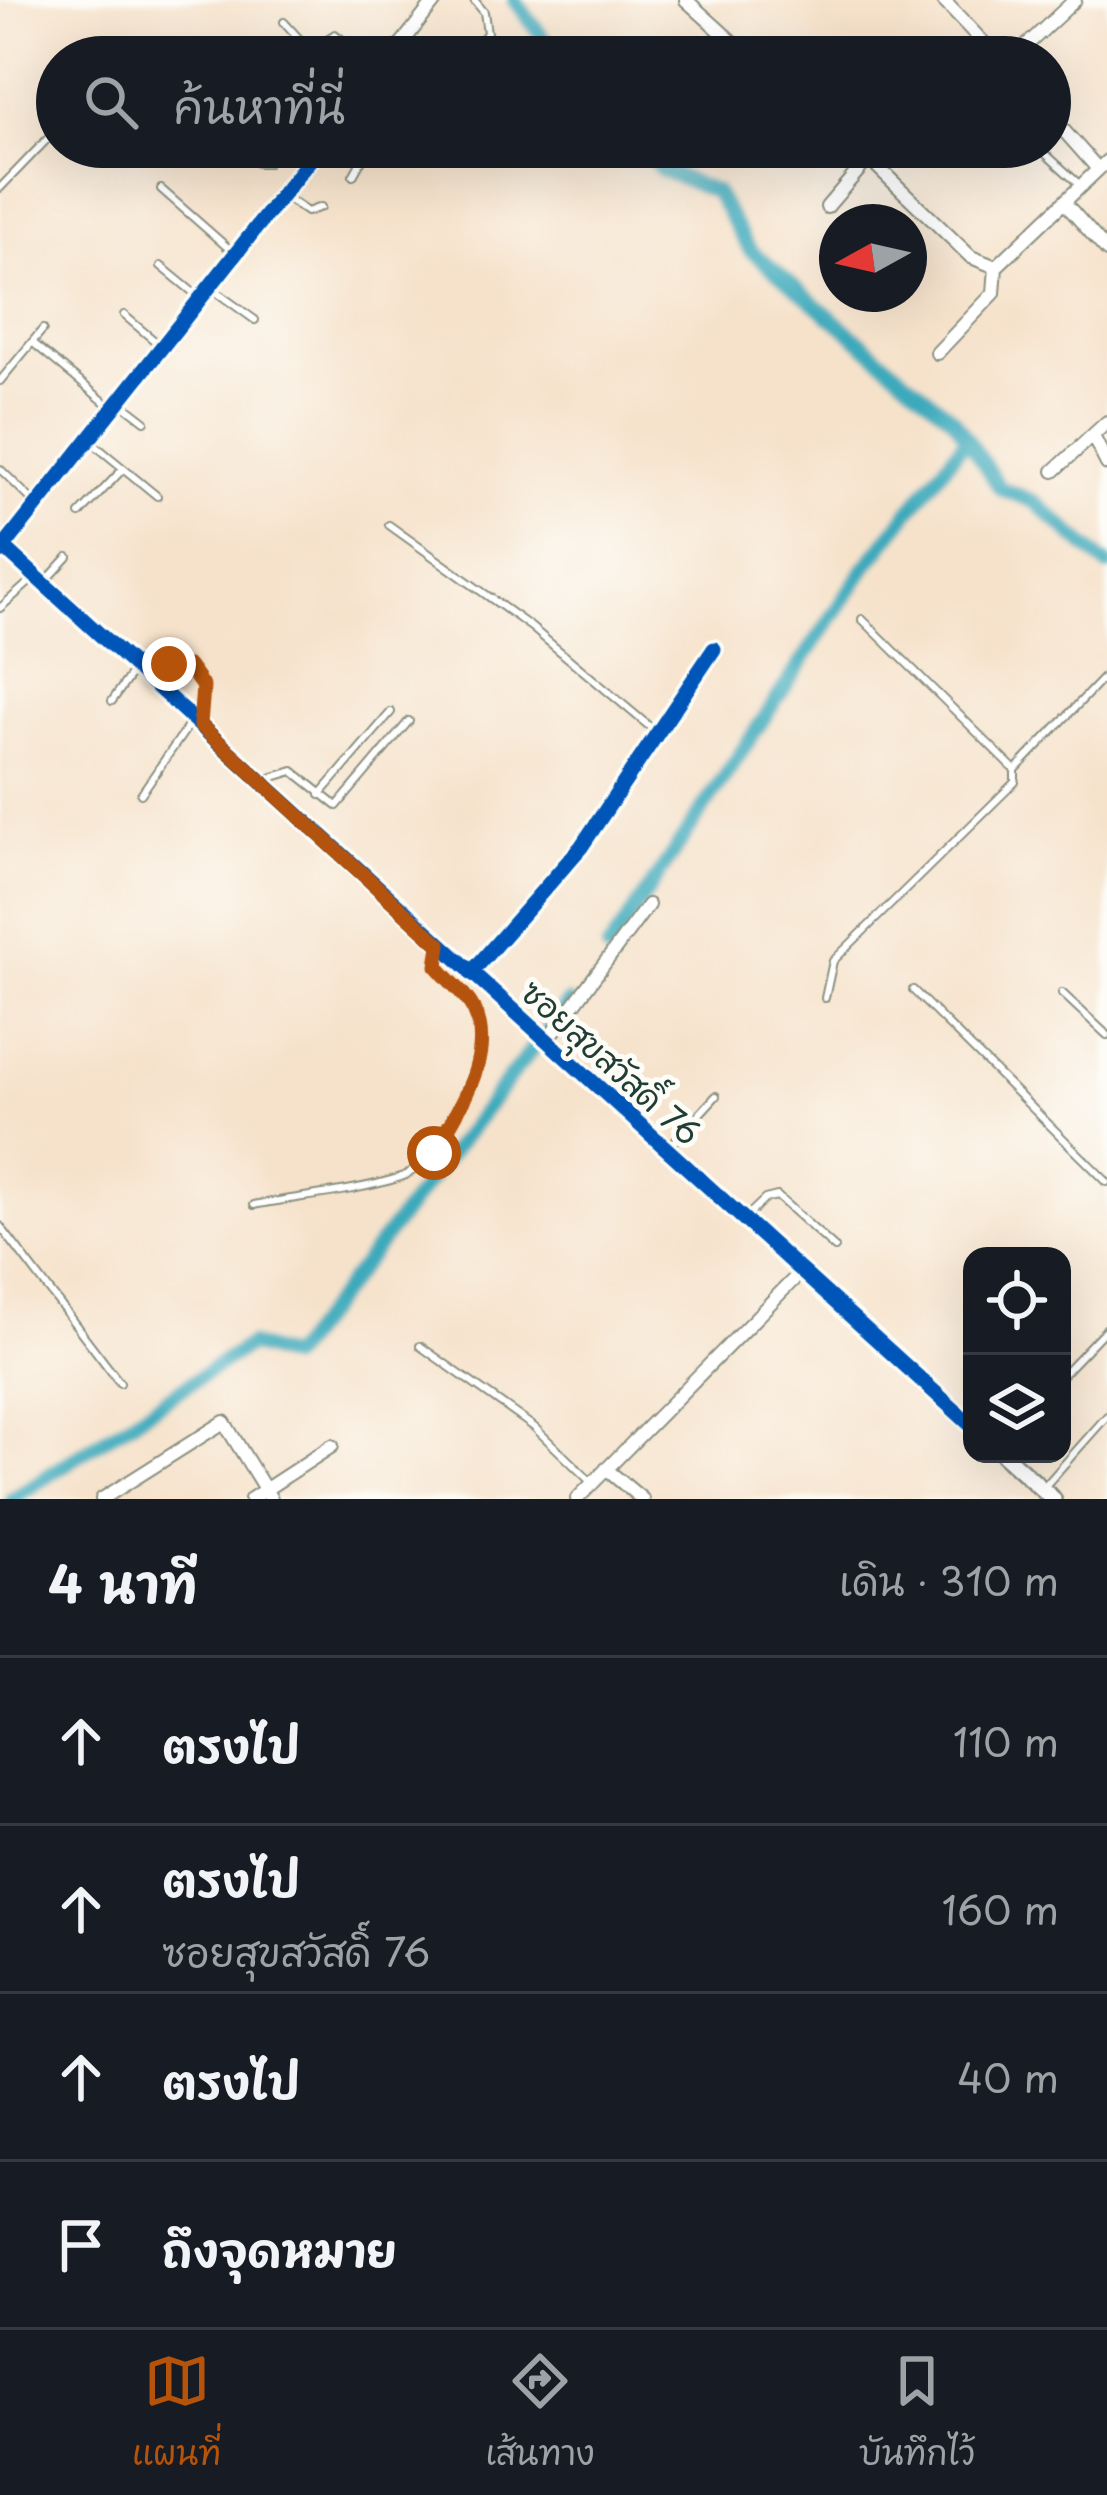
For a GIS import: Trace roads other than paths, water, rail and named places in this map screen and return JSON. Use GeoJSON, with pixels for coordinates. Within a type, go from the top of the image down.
{"type":"FeatureCollection","features":[{"type":"Feature","properties":{"kind":"street"},"geometry":{"type":"LineString","coordinates":[[408,36],[436,0]]}},
{"type":"Feature","properties":{"kind":"street"},"geometry":{"type":"LineString","coordinates":[[686,0],[726,36]]}},
{"type":"Feature","properties":{"kind":"street"},"geometry":{"type":"LineString","coordinates":[[944,0],[977,36]]}},
{"type":"Feature","properties":{"kind":"street"},"geometry":{"type":"LineString","coordinates":[[1036,36],[1075,0]]}},
{"type":"Feature","properties":{"kind":"street"},"geometry":{"type":"LineString","coordinates":[[937,352],[994,293],[996,267],[1103,165],[1071,135]]}},
{"type":"Feature","properties":{"kind":"street"},"geometry":{"type":"LineString","coordinates":[[1,548],[303,168]]}},
{"type":"Feature","properties":{"kind":"street"},"geometry":{"type":"LineString","coordinates":[[829,204],[860,168]]}},
{"type":"Feature","properties":{"kind":"street"},"geometry":{"type":"LineString","coordinates":[[879,168],[971,257],[996,267]]}},
{"type":"Feature","properties":{"kind":"street"},"geometry":{"type":"LineString","coordinates":[[1064,202],[1107,251]]}},
{"type":"Feature","properties":{"kind":"street"},"geometry":{"type":"LineString","coordinates":[[1054,472],[1107,422]]}},
{"type":"Feature","properties":{"kind":"street"},"geometry":{"type":"LineString","coordinates":[[1093,436],[1107,464]]}},
{"type":"Feature","properties":{"kind":"street","name":"ซอยสุขสวัสดิ์ 76"},"geometry":{"type":"LineString","coordinates":[[1,548],[963,1418]]}},
{"type":"Feature","properties":{"kind":"street"},"geometry":{"type":"LineString","coordinates":[[470,973],[581,847],[714,649]]}},
{"type":"Feature","properties":{"kind":"street"},"geometry":{"type":"LineString","coordinates":[[545,1041],[648,905]]}},
{"type":"Feature","properties":{"kind":"street"},"geometry":{"type":"LineString","coordinates":[[577,1499],[800,1273]]}},
{"type":"Feature","properties":{"kind":"street"},"geometry":{"type":"LineString","coordinates":[[101,1499],[224,1422],[268,1495]]}},
{"type":"Feature","properties":{"kind":"street"},"geometry":{"type":"LineString","coordinates":[[251,1499],[268,1495],[332,1446]]}},
{"type":"Feature","properties":{"kind":"street"},"geometry":{"type":"LineString","coordinates":[[1013,1463],[1048,1494]]}},
{"type":"Feature","properties":{"kind":"street"},"geometry":{"type":"LineString","coordinates":[[606,1469],[642,1499]]}},
{"type":"Feature","properties":{"kind":"lane"},"geometry":{"type":"LineString","coordinates":[[474,0],[484,13],[484,36]]}},
{"type":"Feature","properties":{"kind":"lane"},"geometry":{"type":"LineString","coordinates":[[284,22],[297,36]]}},
{"type":"Feature","properties":{"kind":"lane"},"geometry":{"type":"LineString","coordinates":[[0,188],[36,151]]}},
{"type":"Feature","properties":{"kind":"lane"},"geometry":{"type":"LineString","coordinates":[[353,176],[357,168]]}},
{"type":"Feature","properties":{"kind":"lane"},"geometry":{"type":"LineString","coordinates":[[1061,168],[1080,185]]}},
{"type":"Feature","properties":{"kind":"lane"},"geometry":{"type":"LineString","coordinates":[[161,189],[235,254]]}},
{"type":"Feature","properties":{"kind":"lane"},"geometry":{"type":"LineString","coordinates":[[282,195],[307,212],[321,207]]}},
{"type":"Feature","properties":{"kind":"lane"},"geometry":{"type":"LineString","coordinates":[[161,266],[255,320]]}},
{"type":"Feature","properties":{"kind":"lane"},"geometry":{"type":"LineString","coordinates":[[124,315],[162,347]]}},
{"type":"Feature","properties":{"kind":"lane"},"geometry":{"type":"LineString","coordinates":[[0,381],[43,329]]}},
{"type":"Feature","properties":{"kind":"lane"},"geometry":{"type":"LineString","coordinates":[[32,342],[145,421]]}},
{"type":"Feature","properties":{"kind":"lane"},"geometry":{"type":"LineString","coordinates":[[89,440],[157,496]]}},
{"type":"Feature","properties":{"kind":"lane"},"geometry":{"type":"LineString","coordinates":[[80,514],[124,468]]}},
{"type":"Feature","properties":{"kind":"lane"},"geometry":{"type":"LineString","coordinates":[[0,469],[38,505]]}},
{"type":"Feature","properties":{"kind":"lane"},"geometry":{"type":"LineString","coordinates":[[389,525],[531,627],[658,734]]}},
{"type":"Feature","properties":{"kind":"lane"},"geometry":{"type":"LineString","coordinates":[[0,608],[68,557]]}},
{"type":"Feature","properties":{"kind":"lane"},"geometry":{"type":"LineString","coordinates":[[862,619],[1015,770]]}},
{"type":"Feature","properties":{"kind":"lane"},"geometry":{"type":"LineString","coordinates":[[112,701],[142,673],[178,662],[194,670],[205,700],[196,722],[141,794]]}},
{"type":"Feature","properties":{"kind":"lane"},"geometry":{"type":"LineString","coordinates":[[824,998],[831,987],[833,962],[1010,791],[1015,770],[1107,674]]}},
{"type":"Feature","properties":{"kind":"lane"},"geometry":{"type":"LineString","coordinates":[[320,795],[392,712]]}},
{"type":"Feature","properties":{"kind":"lane"},"geometry":{"type":"LineString","coordinates":[[261,782],[292,771],[332,806],[342,802],[410,721]]}},
{"type":"Feature","properties":{"kind":"lane"},"geometry":{"type":"LineString","coordinates":[[254,1205],[401,1177],[434,1153],[470,1084],[479,1040],[473,1007],[437,966],[440,945]]}},
{"type":"Feature","properties":{"kind":"lane"},"geometry":{"type":"LineString","coordinates":[[913,990],[1107,1182]]}},
{"type":"Feature","properties":{"kind":"lane"},"geometry":{"type":"LineString","coordinates":[[1062,993],[1107,1035]]}},
{"type":"Feature","properties":{"kind":"lane"},"geometry":{"type":"LineString","coordinates":[[666,1151],[716,1096]]}},
{"type":"Feature","properties":{"kind":"lane"},"geometry":{"type":"LineString","coordinates":[[742,1221],[765,1198],[777,1196],[835,1248]]}},
{"type":"Feature","properties":{"kind":"lane"},"geometry":{"type":"LineString","coordinates":[[0,1226],[120,1383]]}},
{"type":"Feature","properties":{"kind":"lane"},"geometry":{"type":"LineString","coordinates":[[1071,1366],[1107,1328]]}},
{"type":"Feature","properties":{"kind":"lane"},"geometry":{"type":"LineString","coordinates":[[420,1346],[535,1426],[593,1484]]}},
{"type":"Feature","properties":{"kind":"lane"},"geometry":{"type":"LineString","coordinates":[[1048,1494],[1107,1416]]}},
{"type":"Feature","properties":{"kind":"waterway"},"geometry":{"type":"LineString","coordinates":[[515,0],[542,36]]}},
{"type":"Feature","properties":{"kind":"waterway"},"geometry":{"type":"LineString","coordinates":[[660,168],[715,192],[750,250],[954,419],[1000,488],[1035,502],[1107,565]]}},
{"type":"Feature","properties":{"kind":"waterway"},"geometry":{"type":"LineString","coordinates":[[608,950],[865,568],[966,439]]}},
{"type":"Feature","properties":{"kind":"waterway"},"geometry":{"type":"LineString","coordinates":[[12,1499],[249,1345],[290,1358],[568,1003]]}}]}
